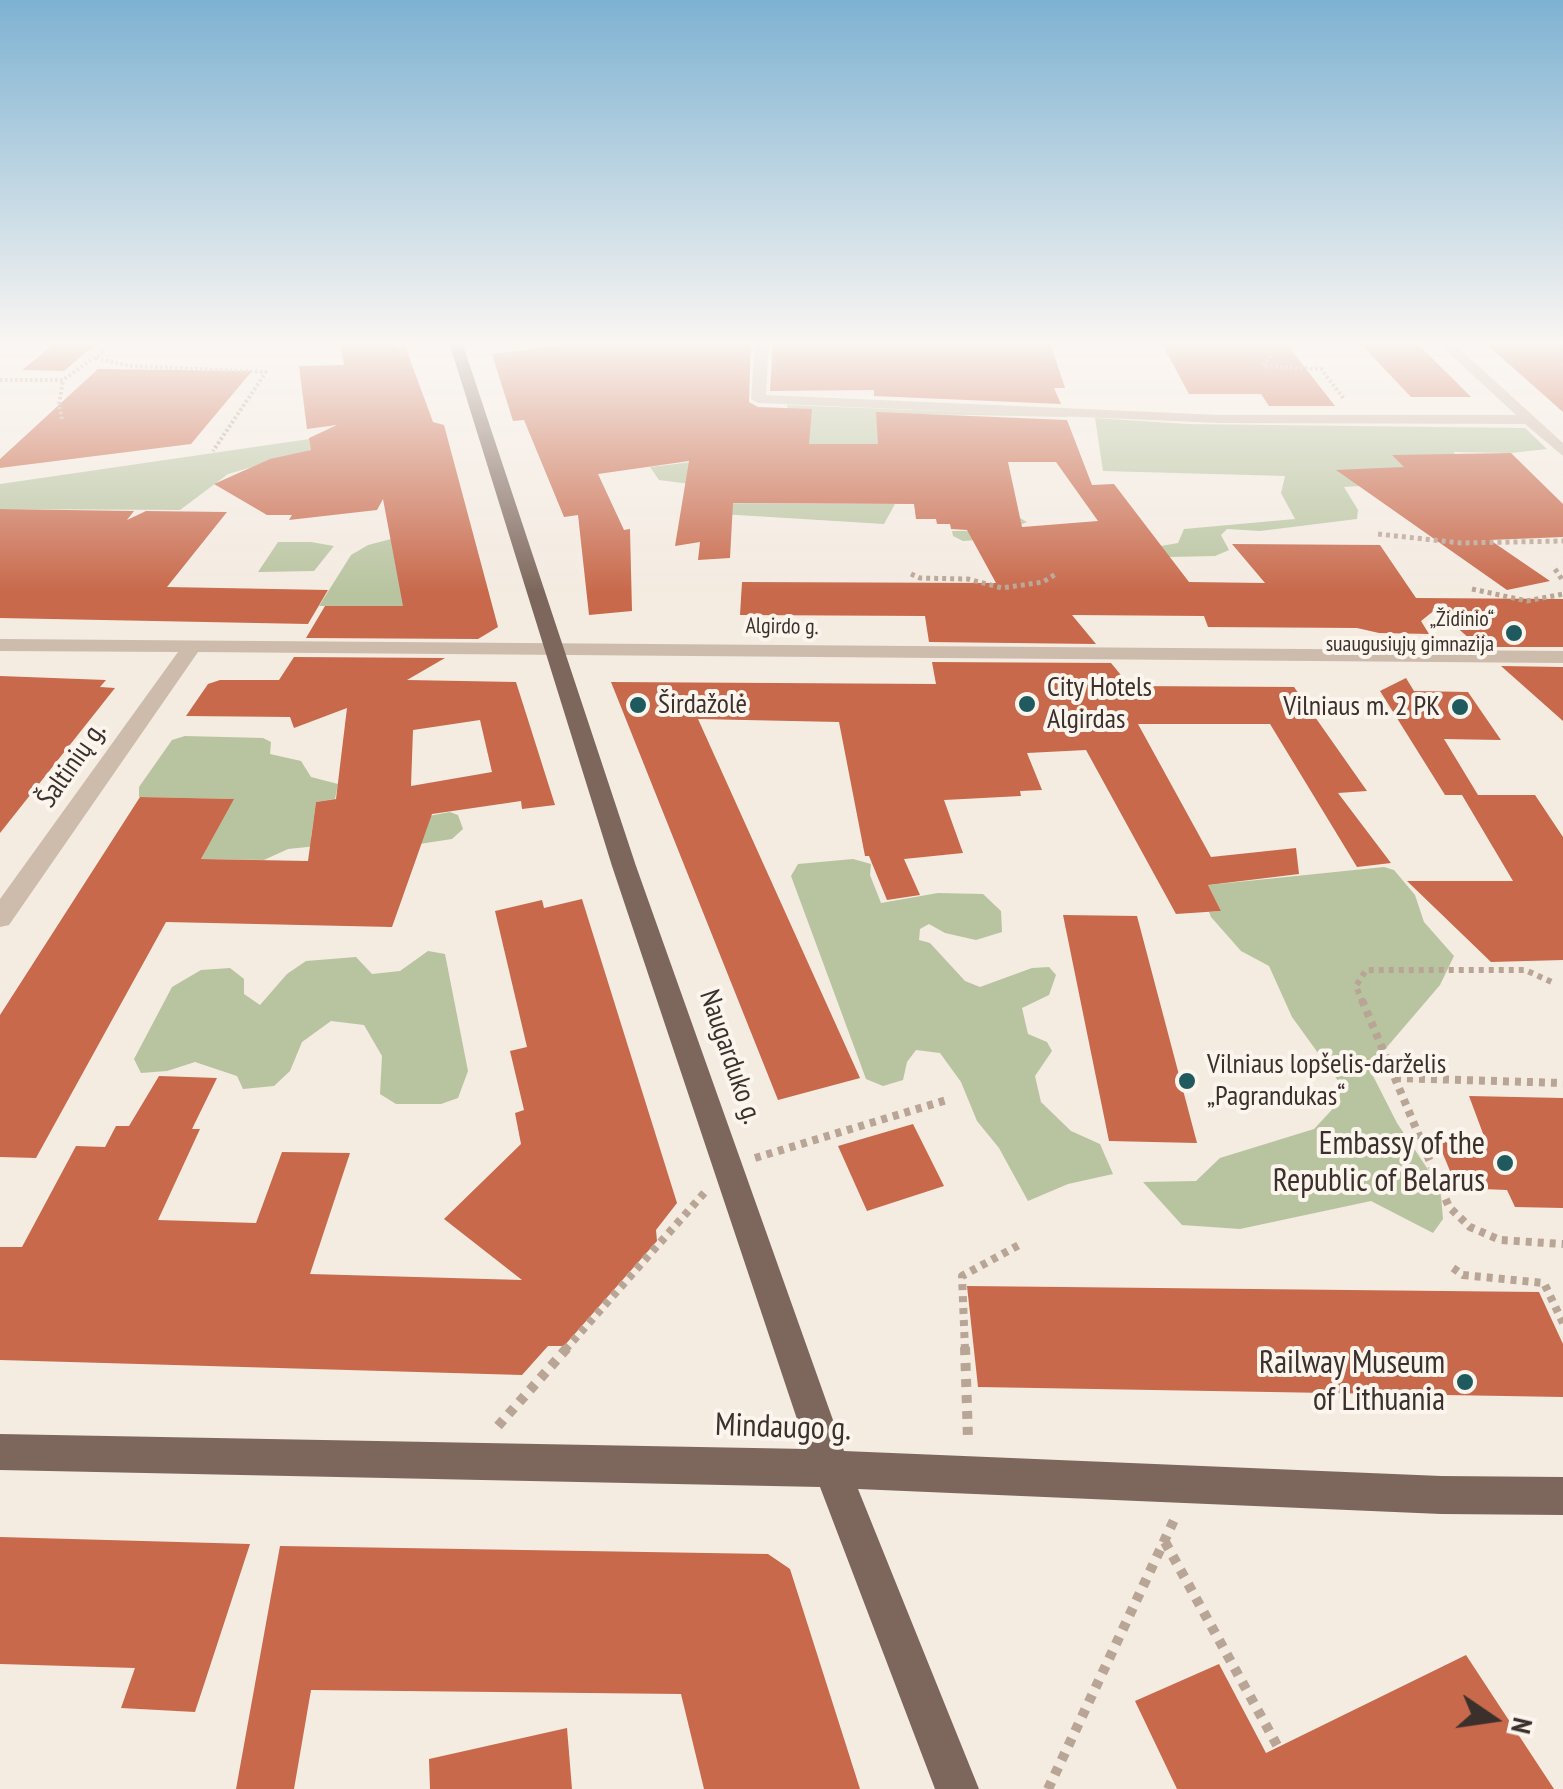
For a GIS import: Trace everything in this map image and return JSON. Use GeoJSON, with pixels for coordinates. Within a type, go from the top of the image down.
{"type":"FeatureCollection","features":[{"type":"Feature","properties":{"kind":"main road","name":"Naugarduko g."},"geometry":{"type":"LineString","coordinates":[[482,425],[832,1469],[957,1789]]}},
{"type":"Feature","properties":{"kind":"main road","name":"Mindaugo g."},"geometry":{"type":"LineString","coordinates":[[0,1452],[832,1469],[1441,1496],[1563,1496]]}},
{"type":"Feature","properties":{"kind":"street"},"geometry":{"type":"LineString","coordinates":[[1535,425],[1563,452]]}},
{"type":"Feature","properties":{"kind":"street","name":"Algirdo g."},"geometry":{"type":"LineString","coordinates":[[0,645],[1563,658]]}},
{"type":"Feature","properties":{"kind":"street","name":"Šaltinių g."},"geometry":{"type":"LineString","coordinates":[[0,918],[192,647]]}},
{"type":"Feature","properties":{"kind":"path"},"geometry":{"type":"LineString","coordinates":[[213,451],[230,425]]}},
{"type":"Feature","properties":{"kind":"path"},"geometry":{"type":"LineString","coordinates":[[1378,534],[1446,543],[1563,541]]}},
{"type":"Feature","properties":{"kind":"path"},"geometry":{"type":"LineString","coordinates":[[1555,569],[1563,582]]}},
{"type":"Feature","properties":{"kind":"path"},"geometry":{"type":"LineString","coordinates":[[911,574],[920,578],[968,578],[1002,588],[1043,582],[1056,574]]}},
{"type":"Feature","properties":{"kind":"path"},"geometry":{"type":"LineString","coordinates":[[1472,589],[1526,601],[1563,594]]}},
{"type":"Feature","properties":{"kind":"path"},"geometry":{"type":"LineString","coordinates":[[1554,982],[1524,970],[1366,970],[1356,986],[1449,1207],[1470,1227],[1500,1240],[1563,1244]]}},
{"type":"Feature","properties":{"kind":"path"},"geometry":{"type":"LineString","coordinates":[[1395,1078],[1563,1083]]}},
{"type":"Feature","properties":{"kind":"path"},"geometry":{"type":"LineString","coordinates":[[468,1461],[728,1166],[950,1099]]}},
{"type":"Feature","properties":{"kind":"path"},"geometry":{"type":"LineString","coordinates":[[969,1476],[962,1276],[1019,1244]]}},
{"type":"Feature","properties":{"kind":"path"},"geometry":{"type":"LineString","coordinates":[[1453,1268],[1463,1275],[1544,1282],[1563,1322]]}},
{"type":"Feature","properties":{"kind":"path"},"geometry":{"type":"LineString","coordinates":[[1048,1789],[1190,1485]]}},
{"type":"Feature","properties":{"kind":"path"},"geometry":{"type":"LineString","coordinates":[[1164,1541],[1278,1747]]}},
{"type":"Feature","properties":{"kind":"green space"},"geometry":{"type":"Polygon","coordinates":[[[783,425],[920,425],[923,445],[811,444],[690,484],[659,480],[650,467],[692,462],[783,425]]]}},
{"type":"Feature","properties":{"kind":"green space"},"geometry":{"type":"Polygon","coordinates":[[[1096,425],[1525,428],[1547,449],[1454,452],[1457,461],[1377,485],[1344,487],[1358,510],[1357,519],[1260,531],[1227,529],[1221,535],[1229,550],[1215,556],[1123,558],[994,539],[963,541],[953,536],[952,531],[974,531],[1013,514],[1027,522],[1011,529],[1161,546],[1178,543],[1184,529],[1295,519],[1281,493],[1285,476],[1103,471],[1096,425]]]}},
{"type":"Feature","properties":{"kind":"green space"},"geometry":{"type":"Polygon","coordinates":[[[330,436],[311,450],[228,474],[180,510],[0,509],[0,484],[330,436]]]}},
{"type":"Feature","properties":{"kind":"green space"},"geometry":{"type":"Polygon","coordinates":[[[687,503],[895,504],[884,524],[688,512],[687,503]]]}},
{"type":"Feature","properties":{"kind":"green space"},"geometry":{"type":"Polygon","coordinates":[[[391,539],[439,607],[319,606],[351,555],[391,539]]]}},
{"type":"Feature","properties":{"kind":"green space"},"geometry":{"type":"Polygon","coordinates":[[[278,542],[334,546],[314,571],[258,572],[278,542]]]}},
{"type":"Feature","properties":{"kind":"green space"},"geometry":{"type":"Polygon","coordinates":[[[185,736],[263,738],[271,742],[270,754],[301,761],[311,777],[338,784],[335,799],[316,802],[311,838],[450,812],[458,815],[463,829],[452,839],[406,846],[327,845],[288,849],[264,860],[201,859],[233,799],[139,797],[139,787],[172,740],[185,736]]]}},
{"type":"Feature","properties":{"kind":"green space"},"geometry":{"type":"Polygon","coordinates":[[[853,859],[871,864],[870,875],[881,903],[938,893],[983,894],[1001,911],[1002,932],[976,940],[945,933],[929,924],[920,929],[919,940],[930,943],[965,981],[980,987],[1032,968],[1049,967],[1056,975],[1049,995],[1022,1008],[1028,1034],[1047,1042],[1052,1051],[1035,1076],[1041,1102],[1071,1131],[1100,1144],[1113,1174],[1068,1184],[1028,1201],[999,1148],[977,1121],[961,1082],[940,1053],[916,1050],[907,1062],[903,1080],[883,1086],[866,1079],[791,876],[798,864],[853,859]]]}},
{"type":"Feature","properties":{"kind":"green space"},"geometry":{"type":"Polygon","coordinates":[[[1384,867],[1394,870],[1415,895],[1424,922],[1454,956],[1440,985],[1369,1068],[1397,1123],[1429,1171],[1441,1196],[1443,1219],[1433,1233],[1371,1201],[1240,1229],[1182,1225],[1143,1182],[1196,1181],[1220,1158],[1314,1129],[1340,1101],[1339,1082],[1292,1017],[1269,966],[1241,951],[1211,917],[1209,912],[1221,911],[1208,885],[1384,867]]]}},
{"type":"Feature","properties":{"kind":"green space"},"geometry":{"type":"Polygon","coordinates":[[[428,951],[445,954],[468,1071],[458,1098],[441,1104],[396,1104],[380,1094],[382,1056],[364,1025],[331,1021],[302,1042],[290,1071],[274,1086],[243,1089],[237,1076],[195,1062],[167,1071],[141,1073],[134,1059],[172,987],[201,970],[230,968],[244,979],[244,994],[260,1005],[287,974],[306,961],[356,957],[372,974],[400,971],[428,951]]]}},
{"type":"Feature","properties":{"kind":"building"},"geometry":{"type":"Polygon","coordinates":[[[36,425],[206,425],[191,444],[0,468],[0,459],[36,425]]]}},
{"type":"Feature","properties":{"kind":"building"},"geometry":{"type":"Polygon","coordinates":[[[336,425],[444,425],[498,627],[478,639],[306,638],[325,606],[403,606],[383,499],[377,510],[289,520],[292,515],[267,515],[214,484],[270,459],[311,450],[309,438],[336,425]]]}},
{"type":"Feature","properties":{"kind":"building"},"geometry":{"type":"Polygon","coordinates":[[[526,425],[811,425],[809,444],[878,444],[877,425],[1069,425],[1092,485],[1114,484],[1189,582],[1265,583],[1232,544],[1380,545],[1416,598],[1563,599],[1563,647],[1479,647],[1436,609],[1421,621],[1429,634],[1379,633],[1357,628],[1208,627],[1204,616],[1072,615],[1096,644],[929,642],[925,616],[740,615],[742,582],[996,583],[967,530],[951,529],[950,524],[937,524],[936,519],[916,519],[914,504],[733,503],[730,558],[698,560],[700,542],[675,546],[689,461],[598,474],[624,530],[630,529],[632,611],[589,615],[578,515],[564,517],[526,425]],[[1008,462],[1022,527],[1098,521],[1056,462],[1008,462]]]}},
{"type":"Feature","properties":{"kind":"building"},"geometry":{"type":"Polygon","coordinates":[[[1511,453],[1563,504],[1563,537],[1490,540],[1550,581],[1507,590],[1336,470],[1404,467],[1392,455],[1511,453]]]}},
{"type":"Feature","properties":{"kind":"building"},"geometry":{"type":"Polygon","coordinates":[[[0,509],[134,511],[127,520],[146,511],[227,512],[167,587],[328,590],[308,624],[0,618],[0,509]]]}},
{"type":"Feature","properties":{"kind":"building"},"geometry":{"type":"Polygon","coordinates":[[[294,657],[445,658],[407,680],[516,682],[555,805],[522,809],[521,801],[432,814],[392,927],[166,922],[36,1158],[0,1157],[0,1015],[140,797],[234,799],[201,859],[308,861],[316,802],[336,799],[347,708],[294,728],[290,717],[186,716],[208,684],[220,680],[279,680],[294,657]],[[480,720],[413,730],[411,786],[492,772],[480,720]]]}},
{"type":"Feature","properties":{"kind":"building"},"geometry":{"type":"Polygon","coordinates":[[[932,662],[1111,663],[1130,686],[1294,687],[1367,791],[1338,793],[1391,863],[1357,867],[1270,724],[1138,724],[1211,857],[1296,848],[1299,874],[1208,885],[1221,911],[1176,914],[1086,750],[1027,753],[1042,790],[1020,791],[1021,796],[944,800],[963,853],[904,859],[920,895],[887,900],[869,856],[865,856],[839,722],[698,719],[860,1078],[778,1100],[611,682],[936,684],[932,662]]]}},
{"type":"Feature","properties":{"kind":"building"},"geometry":{"type":"Polygon","coordinates":[[[1501,666],[1563,667],[1563,721],[1501,666]]]}},
{"type":"Feature","properties":{"kind":"building"},"geometry":{"type":"Polygon","coordinates":[[[0,676],[106,680],[100,687],[115,688],[0,833],[0,676]]]}},
{"type":"Feature","properties":{"kind":"building"},"geometry":{"type":"Polygon","coordinates":[[[1406,678],[1414,691],[1468,692],[1501,740],[1444,739],[1478,795],[1535,795],[1563,837],[1563,960],[1491,962],[1407,881],[1513,881],[1462,795],[1445,795],[1380,691],[1406,678]]]}},
{"type":"Feature","properties":{"kind":"building"},"geometry":{"type":"Polygon","coordinates":[[[582,899],[677,1203],[656,1230],[657,1241],[564,1346],[548,1346],[522,1375],[0,1360],[0,1247],[22,1247],[76,1146],[105,1147],[116,1126],[129,1126],[159,1076],[217,1078],[192,1129],[200,1129],[158,1220],[256,1223],[282,1152],[350,1153],[310,1274],[522,1280],[444,1219],[521,1144],[515,1113],[524,1110],[510,1051],[527,1047],[495,911],[542,900],[544,908],[582,899]]]}},
{"type":"Feature","properties":{"kind":"building"},"geometry":{"type":"Polygon","coordinates":[[[1063,915],[1137,916],[1197,1143],[1109,1141],[1063,915]]]}},
{"type":"Feature","properties":{"kind":"building","name":"Embassy of the Republic of Belarus"},"geometry":{"type":"Polygon","coordinates":[[[1469,1096],[1563,1098],[1563,1208],[1515,1207],[1507,1190],[1457,1188],[1436,1137],[1485,1139],[1469,1096]]]}},
{"type":"Feature","properties":{"kind":"building"},"geometry":{"type":"Polygon","coordinates":[[[913,1124],[944,1186],[867,1211],[838,1146],[913,1124]]]}},
{"type":"Feature","properties":{"kind":"building"},"geometry":{"type":"Polygon","coordinates":[[[967,1286],[1539,1292],[1563,1344],[1563,1397],[978,1387],[967,1286]]]}},
{"type":"Feature","properties":{"kind":"building"},"geometry":{"type":"Polygon","coordinates":[[[0,1537],[250,1544],[195,1712],[121,1708],[135,1668],[0,1664],[0,1537]]]}},
{"type":"Feature","properties":{"kind":"building"},"geometry":{"type":"Polygon","coordinates":[[[280,1546],[768,1554],[790,1569],[860,1789],[704,1789],[681,1694],[311,1690],[294,1789],[236,1789],[280,1546]]]}},
{"type":"Feature","properties":{"kind":"building"},"geometry":{"type":"Polygon","coordinates":[[[1466,1655],[1554,1789],[1177,1789],[1135,1701],[1219,1664],[1266,1753],[1466,1655]]]}},
{"type":"Feature","properties":{"kind":"building"},"geometry":{"type":"Polygon","coordinates":[[[567,1728],[572,1789],[430,1789],[429,1759],[567,1728]]]}},
{"type":"Feature","properties":{"kind":"place","name":"„Židinio“ suaugusiųjų gimnazija"},"geometry":{"type":"Point","coordinates":[1514,633]}},
{"type":"Feature","properties":{"kind":"place","name":"City Hotels Algirdas"},"geometry":{"type":"Point","coordinates":[1027,704]}},
{"type":"Feature","properties":{"kind":"place","name":"Širdažolė"},"geometry":{"type":"Point","coordinates":[638,705]}},
{"type":"Feature","properties":{"kind":"place","name":"Vilniaus m. 2 PK"},"geometry":{"type":"Point","coordinates":[1460,707]}},
{"type":"Feature","properties":{"kind":"place","name":"Vilniaus lopšelis-darželis „Pagrandukas“"},"geometry":{"type":"Point","coordinates":[1187,1081]}},
{"type":"Feature","properties":{"kind":"place","name":"Embassy of the Republic of Belarus"},"geometry":{"type":"Point","coordinates":[1505,1163]}},
{"type":"Feature","properties":{"kind":"place","name":"Railway Museum of Lithuania"},"geometry":{"type":"Point","coordinates":[1465,1382]}}]}
